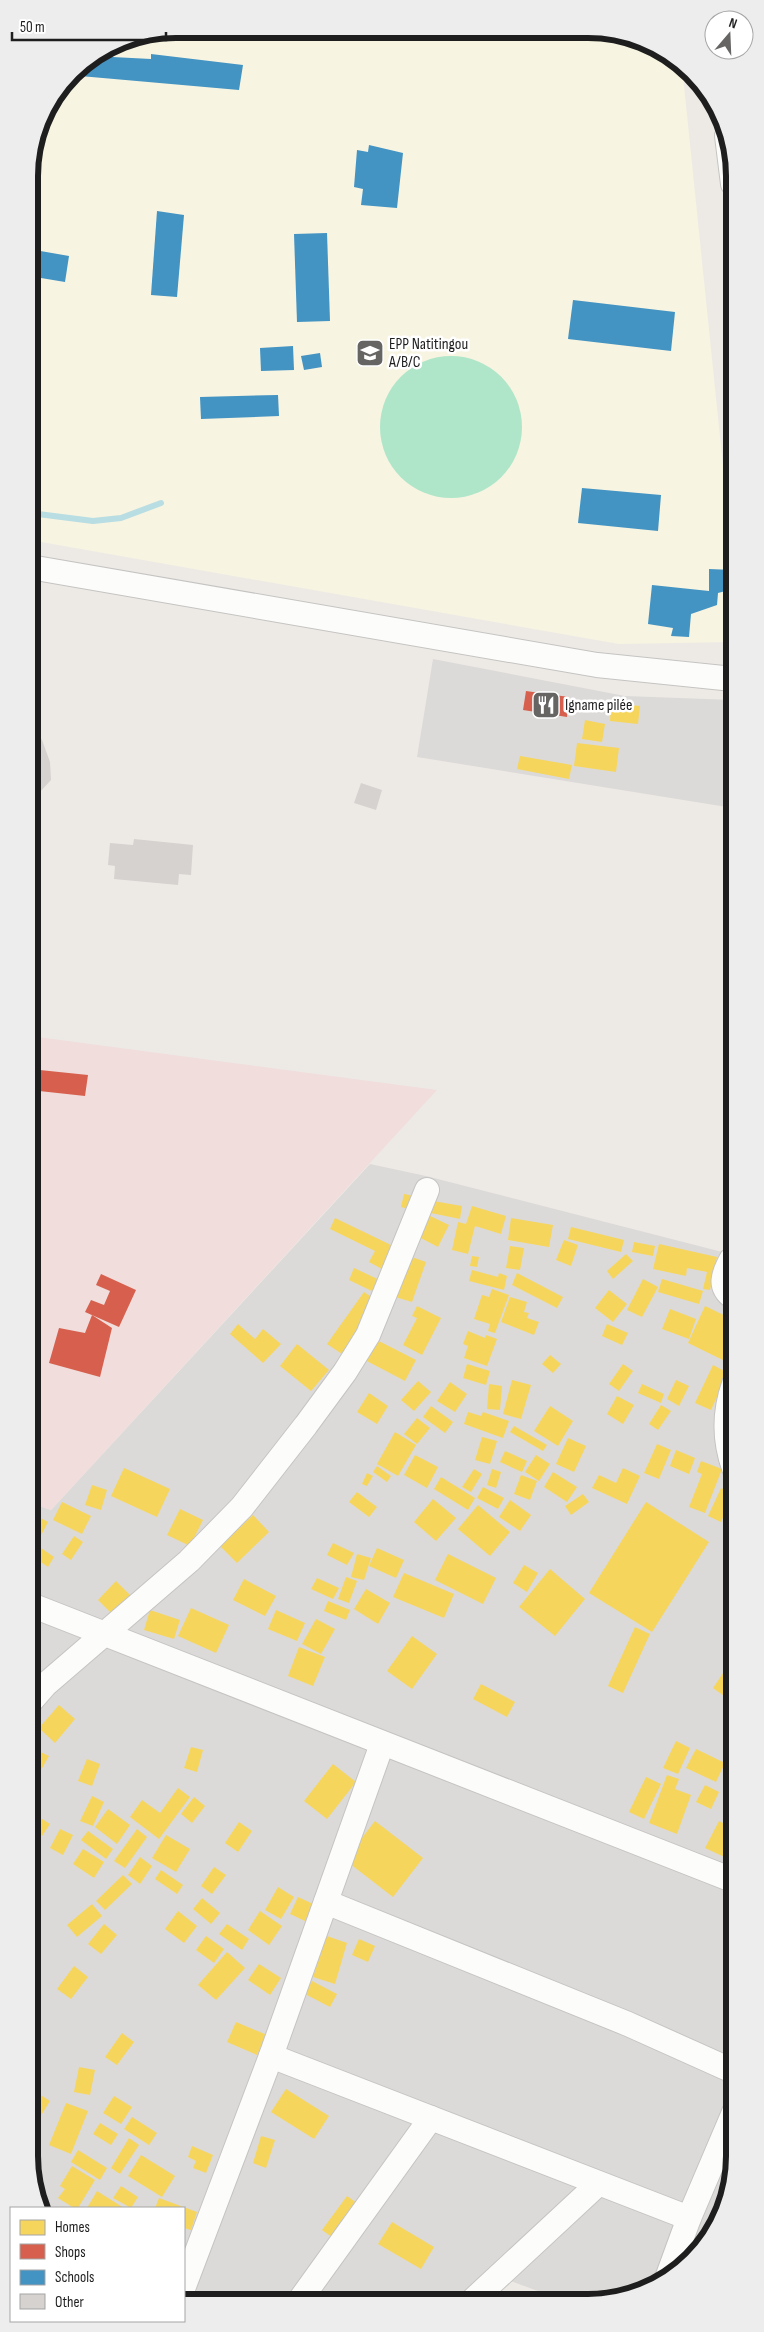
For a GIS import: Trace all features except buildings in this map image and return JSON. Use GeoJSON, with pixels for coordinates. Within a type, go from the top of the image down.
{"type":"FeatureCollection","features":[{"type":"Feature","properties":{"kind":"street"},"geometry":{"type":"LineString","coordinates":[[38,567],[597,665],[726,678]]}},
{"type":"Feature","properties":{"kind":"street"},"geometry":{"type":"LineString","coordinates":[[38,1694],[189,1560],[242,1507],[345,1372],[368,1335],[427,1190]]}},
{"type":"Feature","properties":{"kind":"street"},"geometry":{"type":"LineString","coordinates":[[726,1270],[723,1276],[723,1286],[726,1291]]}},
{"type":"Feature","properties":{"kind":"street"},"geometry":{"type":"LineString","coordinates":[[38,1607],[382,1744],[726,1878]]}},
{"type":"Feature","properties":{"kind":"street"},"geometry":{"type":"LineString","coordinates":[[185,2283],[271,2056],[382,1744]]}},
{"type":"Feature","properties":{"kind":"street"},"geometry":{"type":"LineString","coordinates":[[326,1902],[628,2024],[726,2068]]}},
{"type":"Feature","properties":{"kind":"street"},"geometry":{"type":"LineString","coordinates":[[271,2056],[689,2218]]}},
{"type":"Feature","properties":{"kind":"street"},"geometry":{"type":"LineString","coordinates":[[304,2294],[431,2118]]}},
{"type":"Feature","properties":{"kind":"street"},"geometry":{"type":"LineString","coordinates":[[671,2267],[689,2218],[726,2131]]}},
{"type":"Feature","properties":{"kind":"street"},"geometry":{"type":"LineString","coordinates":[[479,2294],[598,2184]]}},
{"type":"Feature","properties":{"kind":"shaded area","name":"EPP Natitingou A/B/C"},"geometry":{"type":"Polygon","coordinates":[[[589,37],[616,40],[633,45],[658,56],[683,75],[726,496],[726,642],[619,644],[38,541],[38,166],[42,140],[48,123],[66,91],[78,78],[106,56],[123,48],[148,40],[166,38],[589,37]]]}},
{"type":"Feature","properties":{"kind":"shaded area"},"geometry":{"type":"Polygon","coordinates":[[[433,659],[625,696],[726,700],[726,807],[417,757],[433,659]]]}},
{"type":"Feature","properties":{"kind":"shaded area"},"geometry":{"type":"Polygon","coordinates":[[[38,1037],[437,1090],[51,1510],[38,1505],[38,1037]]]}},
{"type":"Feature","properties":{"kind":"shaded area"},"geometry":{"type":"Polygon","coordinates":[[[370,1164],[426,1176],[726,1253],[726,2166],[722,2192],[708,2226],[692,2248],[673,2266],[641,2284],[607,2293],[546,2294],[500,2277],[482,2294],[185,2294],[185,2207],[47,2207],[40,2184],[38,2166],[38,1505],[51,1510],[370,1164]]]}},
{"type":"Feature","properties":{"kind":"green space"},"geometry":{"type":"Polygon","coordinates":[[[451,356],[478,362],[490,368],[501,377],[510,388],[516,400],[522,427],[516,454],[510,466],[501,477],[490,486],[478,492],[451,498],[424,492],[412,486],[401,477],[392,466],[386,454],[380,427],[386,400],[392,388],[401,377],[412,368],[424,362],[451,356]]]}},
{"type":"Feature","properties":{"kind":"waterway"},"geometry":{"type":"LineString","coordinates":[[38,514],[93,521],[121,518],[161,503]]}},
{"type":"Feature","properties":{"kind":"place","name":"EPP Natitingou A/B/C"},"geometry":{"type":"Point","coordinates":[370,353]}},
{"type":"Feature","properties":{"kind":"place","name":"Igname pilée"},"geometry":{"type":"Point","coordinates":[546,705]}}]}
